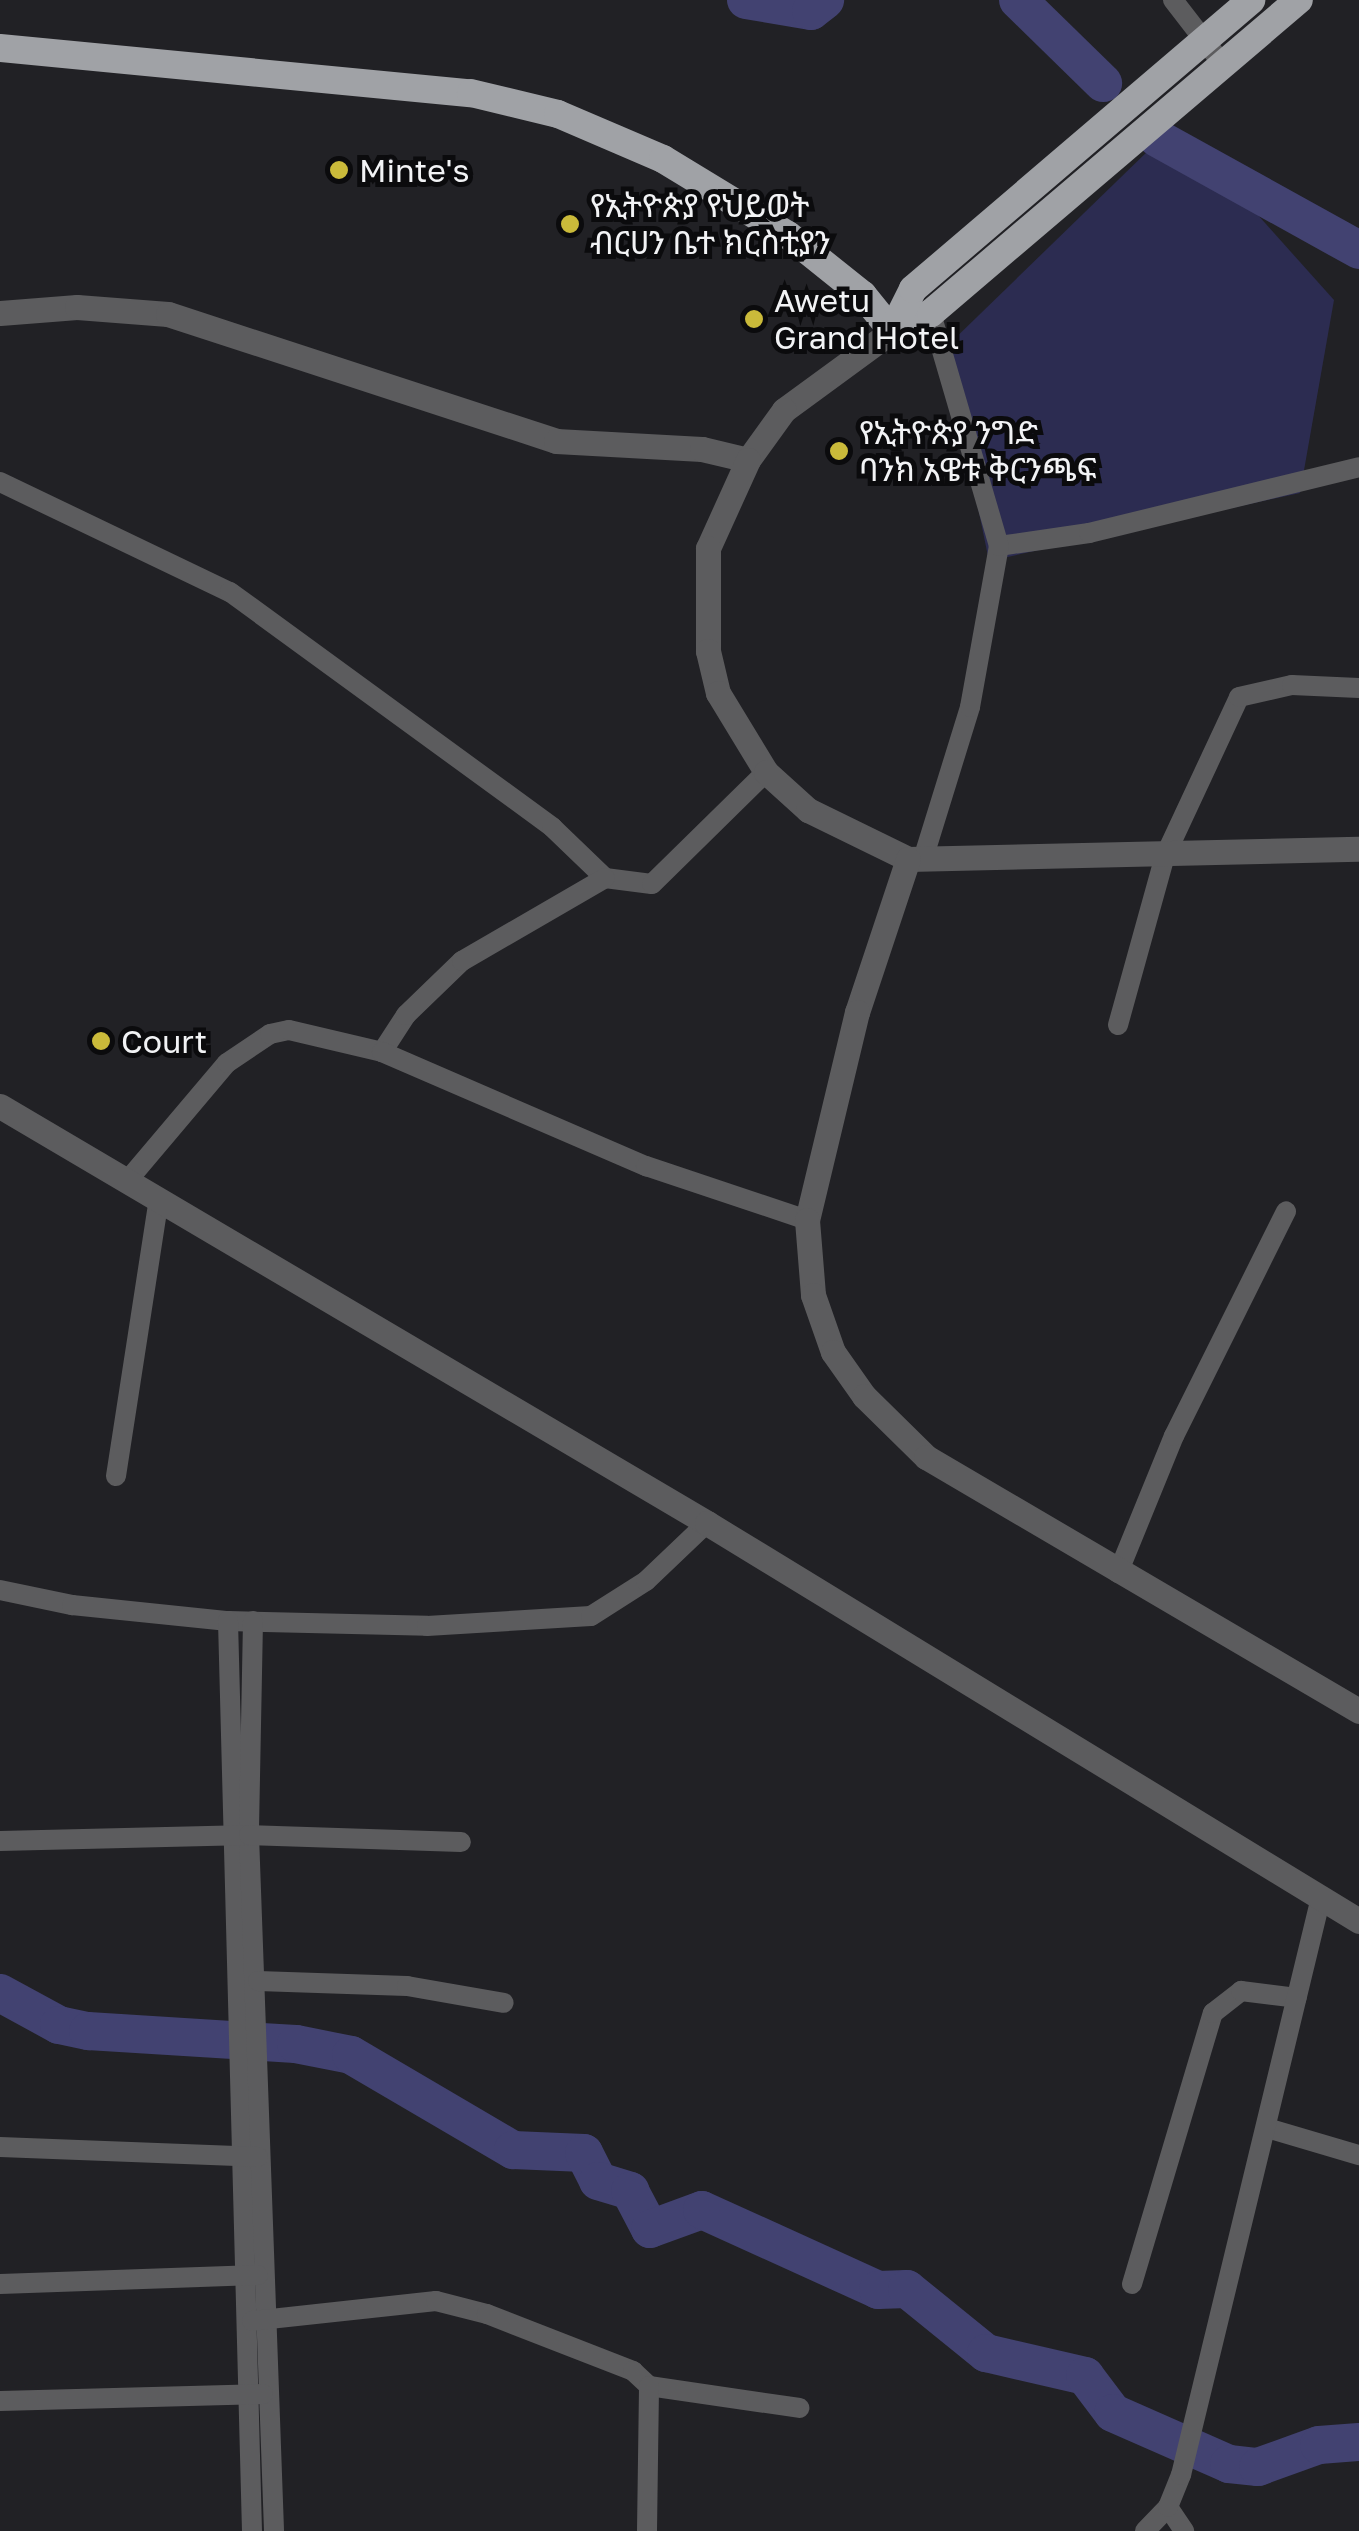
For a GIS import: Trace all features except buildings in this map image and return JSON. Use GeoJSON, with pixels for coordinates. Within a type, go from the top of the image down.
{"type":"FeatureCollection","features":[{"type":"Feature","properties":{"kind":"highway"},"geometry":{"type":"LineString","coordinates":[[892,330],[913,289],[1251,0]]}},
{"type":"Feature","properties":{"kind":"highway"},"geometry":{"type":"LineString","coordinates":[[892,330],[932,313],[1299,0]]}},
{"type":"Feature","properties":{"kind":"highway"},"geometry":{"type":"LineString","coordinates":[[0,48],[471,93],[558,114],[663,159],[788,235],[863,295],[892,330]]}},
{"type":"Feature","properties":{"kind":"street"},"geometry":{"type":"LineString","coordinates":[[1173,0],[1224,66]]}},
{"type":"Feature","properties":{"kind":"street"},"geometry":{"type":"LineString","coordinates":[[0,313],[77,307],[168,314],[556,441],[702,448],[748,460]]}},
{"type":"Feature","properties":{"kind":"street"},"geometry":{"type":"LineString","coordinates":[[932,313],[999,546],[970,707],[857,1012],[807,1220],[813,1295],[833,1352],[864,1396],[926,1457],[1118,1574],[1359,1711]]}},
{"type":"Feature","properties":{"kind":"street"},"geometry":{"type":"LineString","coordinates":[[892,330],[784,410],[748,460],[708,548],[708,651],[718,693],[766,772],[808,810],[915,859],[1359,849]]}},
{"type":"Feature","properties":{"kind":"street"},"geometry":{"type":"LineString","coordinates":[[999,546],[1089,533],[1359,467]]}},
{"type":"Feature","properties":{"kind":"street"},"geometry":{"type":"LineString","coordinates":[[0,482],[230,592],[552,827],[605,878],[652,884],[766,772]]}},
{"type":"Feature","properties":{"kind":"street"},"geometry":{"type":"LineString","coordinates":[[1118,1025],[1165,856],[1239,697],[1292,685],[1359,688]]}},
{"type":"Feature","properties":{"kind":"street"},"geometry":{"type":"LineString","coordinates":[[382,1052],[406,1015],[462,962],[605,878]]}},
{"type":"Feature","properties":{"kind":"street"},"geometry":{"type":"LineString","coordinates":[[128,1180],[227,1063],[270,1034],[312,1033],[382,1052],[646,1166],[807,1220]]}},
{"type":"Feature","properties":{"kind":"street"},"geometry":{"type":"LineString","coordinates":[[3,1115],[128,1180],[707,1522],[1359,1921]]}},
{"type":"Feature","properties":{"kind":"street"},"geometry":{"type":"LineString","coordinates":[[116,1476],[159,1198]]}},
{"type":"Feature","properties":{"kind":"street"},"geometry":{"type":"LineString","coordinates":[[1118,1574],[1174,1436],[1286,1211]]}},
{"type":"Feature","properties":{"kind":"street"},"geometry":{"type":"LineString","coordinates":[[0,1590],[72,1605],[228,1620],[427,1626],[591,1616],[646,1581],[707,1522]]}},
{"type":"Feature","properties":{"kind":"street"},"geometry":{"type":"LineString","coordinates":[[228,1620],[254,2157],[257,2395],[252,2531]]}},
{"type":"Feature","properties":{"kind":"street"},"geometry":{"type":"LineString","coordinates":[[253,1621],[240,1836],[258,1981],[254,2157]]}},
{"type":"Feature","properties":{"kind":"street"},"geometry":{"type":"LineString","coordinates":[[0,1841],[240,1836],[462,1842]]}},
{"type":"Feature","properties":{"kind":"street"},"geometry":{"type":"LineString","coordinates":[[1145,2531],[1168,2507],[1182,2475],[1321,1897]]}},
{"type":"Feature","properties":{"kind":"street"},"geometry":{"type":"LineString","coordinates":[[258,1981],[407,1986],[504,2003]]}},
{"type":"Feature","properties":{"kind":"street"},"geometry":{"type":"LineString","coordinates":[[1132,2284],[1213,2014],[1242,1991],[1297,1998]]}},
{"type":"Feature","properties":{"kind":"street"},"geometry":{"type":"LineString","coordinates":[[1266,2128],[1359,2155]]}},
{"type":"Feature","properties":{"kind":"street"},"geometry":{"type":"LineString","coordinates":[[0,2148],[254,2157]]}},
{"type":"Feature","properties":{"kind":"street"},"geometry":{"type":"LineString","coordinates":[[0,2284],[257,2276]]}},
{"type":"Feature","properties":{"kind":"street"},"geometry":{"type":"LineString","coordinates":[[256,2321],[436,2302],[487,2314],[615,2364],[650,2386],[800,2408]]}},
{"type":"Feature","properties":{"kind":"street"},"geometry":{"type":"LineString","coordinates":[[647,2531],[650,2386]]}},
{"type":"Feature","properties":{"kind":"street"},"geometry":{"type":"LineString","coordinates":[[0,2401],[257,2395]]}},
{"type":"Feature","properties":{"kind":"street"},"geometry":{"type":"LineString","coordinates":[[257,2395],[274,2531]]}},
{"type":"Feature","properties":{"kind":"street"},"geometry":{"type":"LineString","coordinates":[[1168,2507],[1184,2531]]}},
{"type":"Feature","properties":{"kind":"shaded area"},"geometry":{"type":"Polygon","coordinates":[[[1188,137],[1334,300],[1300,493],[989,561],[945,348],[1151,148],[1188,137]]]}},
{"type":"Feature","properties":{"kind":"waterway"},"geometry":{"type":"LineString","coordinates":[[746,0],[811,11],[825,0]]}},
{"type":"Feature","properties":{"kind":"waterway"},"geometry":{"type":"LineString","coordinates":[[1018,0],[1103,83]]}},
{"type":"Feature","properties":{"kind":"waterway"},"geometry":{"type":"LineString","coordinates":[[1157,138],[1359,250]]}},
{"type":"Feature","properties":{"kind":"waterway"},"geometry":{"type":"LineString","coordinates":[[0,1993],[59,2025],[88,2031],[296,2044],[351,2055],[513,2150],[584,2153],[598,2181],[630,2191],[650,2229],[702,2210],[878,2290],[907,2289],[986,2353],[1085,2376],[1113,2413],[1229,2464],[1258,2467],[1319,2445],[1359,2442]]}},
{"type":"Feature","properties":{"kind":"place","name":"Minte's"},"geometry":{"type":"Point","coordinates":[339,170]}},
{"type":"Feature","properties":{"kind":"place","name":"የኢትዮጵያ የህይወት ብርሀን ቤተ ክርስቲያን"},"geometry":{"type":"Point","coordinates":[570,224]}},
{"type":"Feature","properties":{"kind":"place","name":"Awetu Grand Hotel"},"geometry":{"type":"Point","coordinates":[754,319]}},
{"type":"Feature","properties":{"kind":"place","name":"የኢትዮጵያ ንግድ ባንክ አዌቱ ቅርንጫፍ"},"geometry":{"type":"Point","coordinates":[839,451]}},
{"type":"Feature","properties":{"kind":"place","name":"Court"},"geometry":{"type":"Point","coordinates":[101,1041]}}]}
